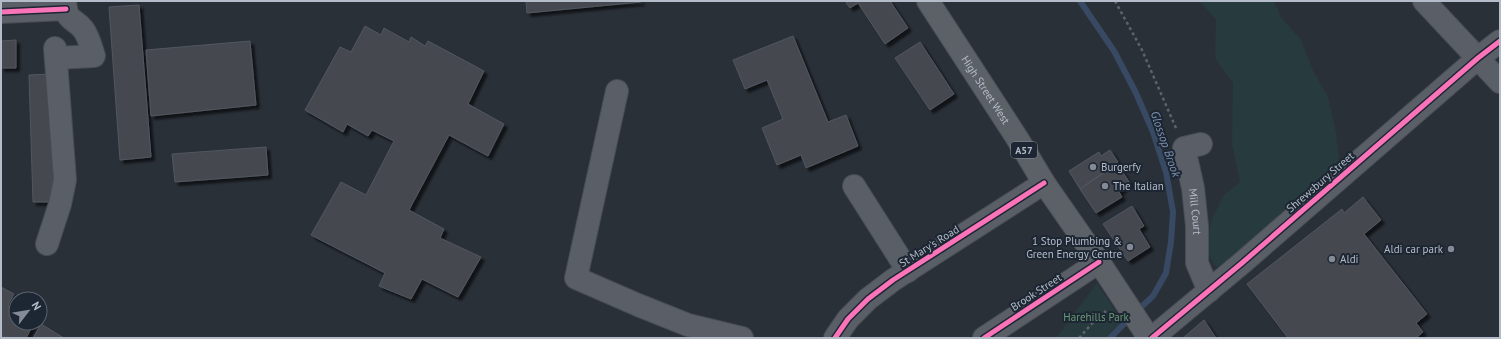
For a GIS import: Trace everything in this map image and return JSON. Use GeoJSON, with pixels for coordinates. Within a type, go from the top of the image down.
{"type":"FeatureCollection","features":[{"type":"Feature","properties":{"kind":"main road","name":"High Street West"},"geometry":{"type":"LineString","coordinates":[[928,1],[1018,138],[1044,184],[1099,262],[1122,298]]}},
{"type":"Feature","properties":{"kind":"main road","name":"A57"},"geometry":{"type":"LineString","coordinates":[[1122,298],[1149,338]]}},
{"type":"Feature","properties":{"kind":"street"},"geometry":{"type":"LineString","coordinates":[[1424,1],[1500,82]]}},
{"type":"Feature","properties":{"kind":"street"},"geometry":{"type":"LineString","coordinates":[[1,12],[67,10],[88,38],[94,56],[56,53],[65,180],[60,204],[46,244]]}},
{"type":"Feature","properties":{"kind":"street","name":"Shrewsbury Street"},"geometry":{"type":"LineString","coordinates":[[1152,338],[1242,263],[1478,58],[1500,41]]}},
{"type":"Feature","properties":{"kind":"street"},"geometry":{"type":"LineString","coordinates":[[617,91],[576,278],[688,325],[742,338]]}},
{"type":"Feature","properties":{"kind":"street","name":"Mill Court"},"geometry":{"type":"LineString","coordinates":[[1193,146],[1193,188],[1197,226],[1197,263],[1209,291]]}},
{"type":"Feature","properties":{"kind":"street","name":"St Mary's Road"},"geometry":{"type":"LineString","coordinates":[[835,338],[848,319],[868,299],[908,271],[1044,184]]}},
{"type":"Feature","properties":{"kind":"street"},"geometry":{"type":"LineString","coordinates":[[854,186],[908,271]]}},
{"type":"Feature","properties":{"kind":"street","name":"Brook Street"},"geometry":{"type":"LineString","coordinates":[[984,338],[1099,262]]}},
{"type":"Feature","properties":{"kind":"path"},"geometry":{"type":"LineString","coordinates":[[1115,1],[1193,146]]}},
{"type":"Feature","properties":{"kind":"path"},"geometry":{"type":"LineString","coordinates":[[1079,338],[1096,319],[1122,298]]}},
{"type":"Feature","properties":{"kind":"green space"},"geometry":{"type":"Polygon","coordinates":[[[1199,1],[1274,1],[1281,17],[1301,40],[1314,73],[1328,97],[1336,132],[1339,161],[1320,181],[1292,201],[1283,216],[1250,240],[1235,263],[1216,267],[1204,249],[1212,219],[1224,195],[1240,182],[1232,144],[1233,83],[1215,58],[1216,19],[1199,1]]]}},
{"type":"Feature","properties":{"kind":"green space","name":"Harehills Park"},"geometry":{"type":"Polygon","coordinates":[[[1097,283],[1124,324],[1111,338],[1056,338],[1097,283]]]}},
{"type":"Feature","properties":{"kind":"building"},"geometry":{"type":"Polygon","coordinates":[[[526,1],[641,1],[641,2],[527,13],[526,1]]]}},
{"type":"Feature","properties":{"kind":"building"},"geometry":{"type":"Polygon","coordinates":[[[845,1],[890,1],[908,28],[885,44],[858,3],[850,8],[845,1]]]}},
{"type":"Feature","properties":{"kind":"building"},"geometry":{"type":"Polygon","coordinates":[[[139,5],[151,157],[120,160],[109,7],[139,5]]]}},
{"type":"Feature","properties":{"kind":"building"},"geometry":{"type":"Polygon","coordinates":[[[365,26],[381,35],[384,28],[409,42],[411,37],[425,46],[428,41],[484,71],[468,104],[504,124],[488,156],[449,135],[409,210],[444,229],[440,238],[481,257],[458,297],[422,279],[411,299],[379,286],[385,273],[311,235],[341,182],[366,195],[394,141],[372,130],[368,136],[347,124],[343,132],[305,110],[340,47],[351,52],[365,26]]]}},
{"type":"Feature","properties":{"kind":"building"},"geometry":{"type":"Polygon","coordinates":[[[793,36],[828,122],[846,115],[858,146],[806,168],[801,155],[777,165],[762,128],[783,119],[767,80],[745,89],[733,60],[793,36]]]}},
{"type":"Feature","properties":{"kind":"building"},"geometry":{"type":"Polygon","coordinates":[[[16,40],[16,68],[1,68],[1,41],[16,40]]]}},
{"type":"Feature","properties":{"kind":"building"},"geometry":{"type":"Polygon","coordinates":[[[250,41],[256,105],[151,116],[146,50],[250,41]]]}},
{"type":"Feature","properties":{"kind":"building"},"geometry":{"type":"Polygon","coordinates":[[[920,42],[954,94],[930,110],[895,58],[920,42]]]}},
{"type":"Feature","properties":{"kind":"building"},"geometry":{"type":"Polygon","coordinates":[[[51,74],[55,202],[33,202],[29,75],[51,74]]]}},
{"type":"Feature","properties":{"kind":"building"},"geometry":{"type":"Polygon","coordinates":[[[266,147],[268,175],[175,182],[172,154],[266,147]]]}},
{"type":"Feature","properties":{"kind":"building","name":"Burgerfy"},"geometry":{"type":"Polygon","coordinates":[[[1110,150],[1118,162],[1080,189],[1069,171],[1099,152],[1101,156],[1110,150]]]}},
{"type":"Feature","properties":{"kind":"building","name":"The Italian"},"geometry":{"type":"Polygon","coordinates":[[[1117,164],[1130,183],[1119,192],[1122,197],[1096,213],[1080,189],[1117,164]]]}},
{"type":"Feature","properties":{"kind":"building","name":"Aldi"},"geometry":{"type":"Polygon","coordinates":[[[1363,197],[1381,220],[1364,234],[1427,314],[1416,323],[1423,332],[1416,338],[1288,338],[1247,284],[1342,209],[1344,213],[1363,197]]]}},
{"type":"Feature","properties":{"kind":"building"},"geometry":{"type":"Polygon","coordinates":[[[1132,206],[1144,226],[1139,229],[1150,247],[1128,261],[1103,224],[1132,206]]]}},
{"type":"Feature","properties":{"kind":"building"},"geometry":{"type":"Polygon","coordinates":[[[1,287],[8,291],[8,331],[30,331],[26,338],[1,337],[1,287]]]}},
{"type":"Feature","properties":{"kind":"building"},"geometry":{"type":"Polygon","coordinates":[[[1204,320],[1216,338],[1183,338],[1204,320]]]}},
{"type":"Feature","properties":{"kind":"building"},"geometry":{"type":"Polygon","coordinates":[[[48,328],[64,338],[33,338],[37,331],[48,331],[48,328]]]}},
{"type":"Feature","properties":{"kind":"waterway","name":"Glossop Brook"},"geometry":{"type":"LineString","coordinates":[[1080,1],[1114,51],[1135,91],[1153,132],[1166,172],[1173,212],[1171,242],[1166,273],[1153,296],[1137,311]]}},
{"type":"Feature","properties":{"kind":"waterway","name":"Glossop Brook"},"geometry":{"type":"LineString","coordinates":[[1110,338],[1130,318]]}},
{"type":"Feature","properties":{"kind":"cycle path"},"geometry":{"type":"LineString","coordinates":[[1,12],[66,9]]}},
{"type":"Feature","properties":{"kind":"cycle path"},"geometry":{"type":"LineString","coordinates":[[1152,338],[1242,263],[1478,58],[1500,41]]}},
{"type":"Feature","properties":{"kind":"cycle path"},"geometry":{"type":"LineString","coordinates":[[835,338],[848,319],[868,299],[893,280],[1044,183]]}},
{"type":"Feature","properties":{"kind":"cycle path"},"geometry":{"type":"LineString","coordinates":[[984,338],[1099,262]]}},
{"type":"Feature","properties":{"kind":"place","name":"Burgerfy"},"geometry":{"type":"Point","coordinates":[1093,167]}},
{"type":"Feature","properties":{"kind":"place","name":"The Italian"},"geometry":{"type":"Point","coordinates":[1105,186]}},
{"type":"Feature","properties":{"kind":"place","name":"1 Stop Plumbing & Green Energy Centre"},"geometry":{"type":"Point","coordinates":[1130,247]}},
{"type":"Feature","properties":{"kind":"place","name":"Aldi car park"},"geometry":{"type":"Point","coordinates":[1451,249]}},
{"type":"Feature","properties":{"kind":"place","name":"Aldi"},"geometry":{"type":"Point","coordinates":[1332,259]}}]}
